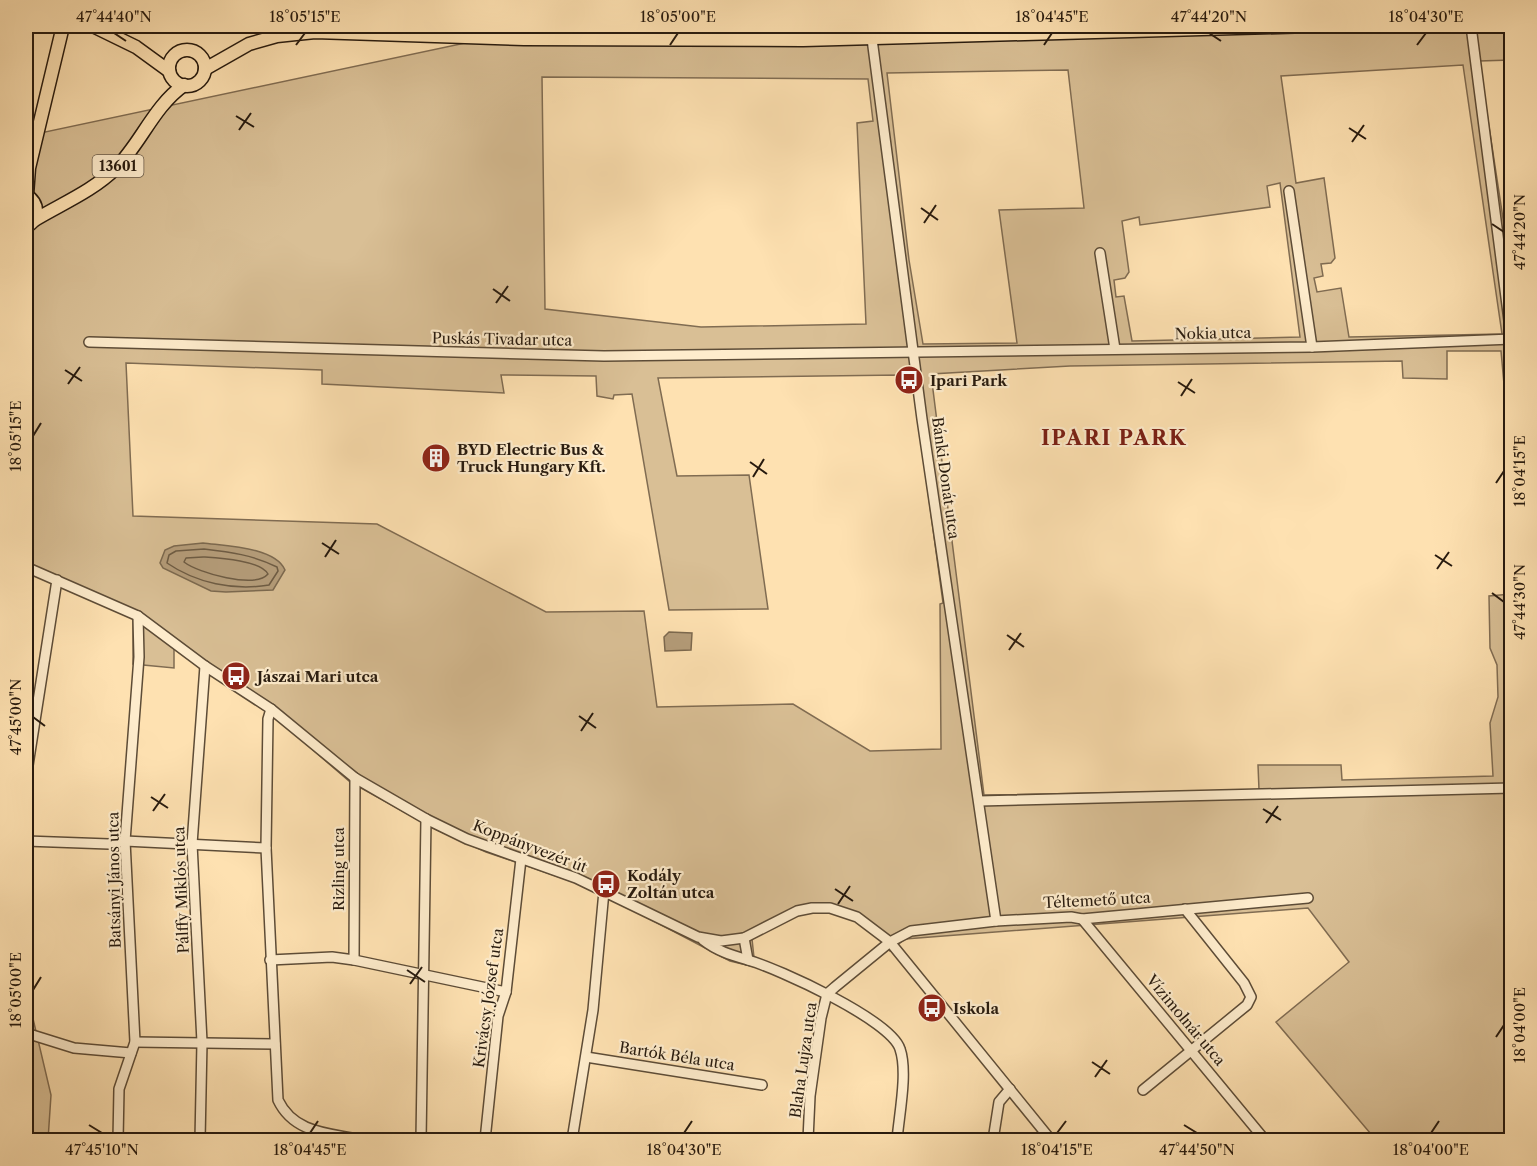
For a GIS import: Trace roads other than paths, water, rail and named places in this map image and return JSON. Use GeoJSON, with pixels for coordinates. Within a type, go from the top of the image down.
{"type":"FeatureCollection","features":[{"type":"Feature","properties":{"kind":"main road"},"geometry":{"type":"LineString","coordinates":[[29,224],[27,171],[63,26]]}},
{"type":"Feature","properties":{"kind":"main road"},"geometry":{"type":"LineString","coordinates":[[93,26],[136,47],[184,85],[199,81],[205,69],[234,50]]}},
{"type":"Feature","properties":{"kind":"main road"},"geometry":{"type":"LineString","coordinates":[[136,47],[173,56],[186,50],[199,55],[234,50],[277,36],[315,32],[524,39],[872,39],[1311,26]]}},
{"type":"Feature","properties":{"kind":"main road"},"geometry":{"type":"LineString","coordinates":[[199,55],[205,69]]}},
{"type":"Feature","properties":{"kind":"main road"},"geometry":{"type":"LineString","coordinates":[[170,73],[173,56]]}},
{"type":"Feature","properties":{"kind":"main road","name":"13601"},"geometry":{"type":"LineString","coordinates":[[156,114],[170,73]]}},
{"type":"Feature","properties":{"kind":"main road","name":"13601"},"geometry":{"type":"LineString","coordinates":[[29,224],[88,189],[116,168],[156,114],[184,85]]}},
{"type":"Feature","properties":{"kind":"main road","name":"13601"},"geometry":{"type":"LineString","coordinates":[[29,198],[64,202]]}},
{"type":"Feature","properties":{"kind":"street"},"geometry":{"type":"LineString","coordinates":[[519,26],[524,39]]}},
{"type":"Feature","properties":{"kind":"street"},"geometry":{"type":"LineString","coordinates":[[1471,26],[1512,344]]}},
{"type":"Feature","properties":{"kind":"street","name":"Bánki Donát utca"},"geometry":{"type":"LineString","coordinates":[[872,39],[933,496],[996,921]]}},
{"type":"Feature","properties":{"kind":"street"},"geometry":{"type":"LineString","coordinates":[[1289,191],[1312,347]]}},
{"type":"Feature","properties":{"kind":"street"},"geometry":{"type":"LineString","coordinates":[[1100,253],[1115,349]]}},
{"type":"Feature","properties":{"kind":"street","name":"Nokia utca"},"geometry":{"type":"LineString","coordinates":[[915,352],[1312,347],[1511,339]]}},
{"type":"Feature","properties":{"kind":"street","name":"Puskás Tivadar utca"},"geometry":{"type":"LineString","coordinates":[[89,342],[604,356],[915,352]]}},
{"type":"Feature","properties":{"kind":"street","name":"Koppányvezér út"},"geometry":{"type":"LineString","coordinates":[[26,567],[138,616],[205,666],[271,710],[355,777],[426,819],[520,859],[576,878],[698,937],[721,940],[744,938],[797,911],[812,908],[830,908],[857,917],[890,942],[1051,1140]]}},
{"type":"Feature","properties":{"kind":"street"},"geometry":{"type":"LineString","coordinates":[[26,778],[57,580]]}},
{"type":"Feature","properties":{"kind":"street","name":"Batsányi János utca"},"geometry":{"type":"LineString","coordinates":[[118,1140],[119,1089],[135,1042],[125,841],[139,657],[138,616]]}},
{"type":"Feature","properties":{"kind":"street","name":"Pálffy Miklós utca"},"geometry":{"type":"LineString","coordinates":[[200,1140],[202,1042],[192,844],[205,666]]}},
{"type":"Feature","properties":{"kind":"street"},"geometry":{"type":"LineString","coordinates":[[271,710],[268,718],[266,849],[278,1100],[285,1116],[305,1128],[362,1140]]}},
{"type":"Feature","properties":{"kind":"street","name":"Rizling utca"},"geometry":{"type":"LineString","coordinates":[[354,960],[355,777]]}},
{"type":"Feature","properties":{"kind":"street"},"geometry":{"type":"LineString","coordinates":[[979,801],[1512,788]]}},
{"type":"Feature","properties":{"kind":"street"},"geometry":{"type":"LineString","coordinates":[[421,1140],[426,819]]}},
{"type":"Feature","properties":{"kind":"street"},"geometry":{"type":"LineString","coordinates":[[26,841],[109,844],[125,841],[266,849]]}},
{"type":"Feature","properties":{"kind":"street","name":"Krivácsy József utca"},"geometry":{"type":"LineString","coordinates":[[485,1140],[498,1016],[506,992],[520,859]]}},
{"type":"Feature","properties":{"kind":"street"},"geometry":{"type":"LineString","coordinates":[[572,1140],[586,1057],[604,891]]}},
{"type":"Feature","properties":{"kind":"street","name":"Téltemető utca"},"geometry":{"type":"LineString","coordinates":[[890,942],[919,929],[996,921],[1082,918],[1308,898]]}},
{"type":"Feature","properties":{"kind":"street"},"geometry":{"type":"LineString","coordinates":[[1143,1090],[1247,1005],[1251,997],[1244,983],[1185,909]]}},
{"type":"Feature","properties":{"kind":"street","name":"Vízimolnár utca"},"geometry":{"type":"LineString","coordinates":[[1082,918],[1265,1140]]}},
{"type":"Feature","properties":{"kind":"street"},"geometry":{"type":"LineString","coordinates":[[698,937],[714,949],[748,960],[827,994],[877,1023],[898,1043],[902,1064],[897,1140]]}},
{"type":"Feature","properties":{"kind":"street"},"geometry":{"type":"LineString","coordinates":[[744,938],[748,960]]}},
{"type":"Feature","properties":{"kind":"street","name":"Blaha Lujza utca"},"geometry":{"type":"LineString","coordinates":[[808,1140],[810,1096],[821,1018],[827,994],[890,942]]}},
{"type":"Feature","properties":{"kind":"street"},"geometry":{"type":"LineString","coordinates":[[270,960],[332,957],[506,992]]}},
{"type":"Feature","properties":{"kind":"street"},"geometry":{"type":"LineString","coordinates":[[26,1034],[74,1048],[131,1053]]}},
{"type":"Feature","properties":{"kind":"street"},"geometry":{"type":"LineString","coordinates":[[135,1042],[275,1044]]}},
{"type":"Feature","properties":{"kind":"street","name":"Bartók Béla utca"},"geometry":{"type":"LineString","coordinates":[[586,1057],[762,1084]]}},
{"type":"Feature","properties":{"kind":"street"},"geometry":{"type":"LineString","coordinates":[[993,1140],[999,1102],[1010,1089]]}},
{"type":"Feature","properties":{"kind":"water"},"geometry":{"type":"Polygon","coordinates":[[[203,543],[260,552],[280,562],[285,570],[273,590],[226,592],[211,591],[163,568],[160,563],[165,550],[174,546],[203,543]]]}},
{"type":"Feature","properties":{"kind":"water"},"geometry":{"type":"Polygon","coordinates":[[[669,632],[692,633],[691,650],[665,651],[664,637],[669,632]]]}},
{"type":"Feature","properties":{"kind":"place","name":"Ipari Park"},"geometry":{"type":"Point","coordinates":[909,380]}},
{"type":"Feature","properties":{"kind":"place","name":"BYD Electric Bus & Truck Hungary Kft."},"geometry":{"type":"Point","coordinates":[436,458]}},
{"type":"Feature","properties":{"kind":"place","name":"Jászai Mari utca"},"geometry":{"type":"Point","coordinates":[236,676]}},
{"type":"Feature","properties":{"kind":"place","name":"Kodály Zoltán utca"},"geometry":{"type":"Point","coordinates":[606,884]}},
{"type":"Feature","properties":{"kind":"place","name":"Iskola"},"geometry":{"type":"Point","coordinates":[932,1008]}},
{"type":"Feature","properties":{"kind":"district","name":"IPARI PARK"},"geometry":{"type":"Point","coordinates":[1114,437]}}]}
